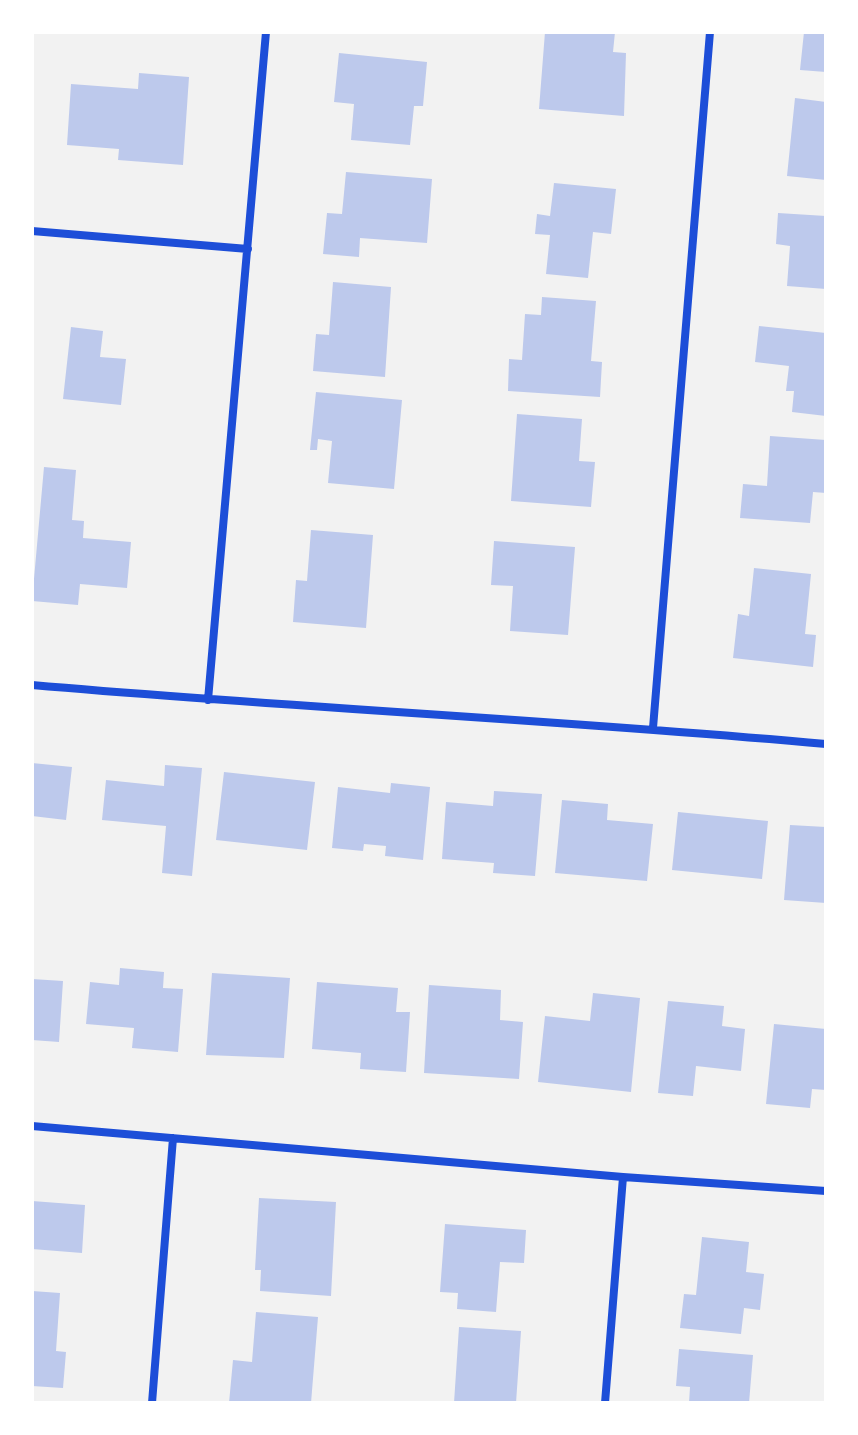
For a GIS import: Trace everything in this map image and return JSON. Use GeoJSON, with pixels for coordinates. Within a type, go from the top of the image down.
{"type":"FeatureCollection","features":[{"type":"Feature","properties":{"kind":"street"},"geometry":{"type":"LineString","coordinates":[[208,700],[266,32]]}},
{"type":"Feature","properties":{"kind":"street"},"geometry":{"type":"LineString","coordinates":[[653,728],[710,32]]}},
{"type":"Feature","properties":{"kind":"street"},"geometry":{"type":"LineString","coordinates":[[32,231],[248,249]]}},
{"type":"Feature","properties":{"kind":"street"},"geometry":{"type":"LineString","coordinates":[[32,685],[208,700],[653,728],[826,744]]}},
{"type":"Feature","properties":{"kind":"street"},"geometry":{"type":"LineString","coordinates":[[32,1126],[623,1177],[826,1191]]}},
{"type":"Feature","properties":{"kind":"street"},"geometry":{"type":"LineString","coordinates":[[152,1403],[173,1138]]}},
{"type":"Feature","properties":{"kind":"street"},"geometry":{"type":"LineString","coordinates":[[605,1403],[623,1177]]}},
{"type":"Feature","properties":{"kind":"building"},"geometry":{"type":"Polygon","coordinates":[[[545,32],[615,32],[613,52],[626,53],[624,116],[539,109],[545,32]]]}},
{"type":"Feature","properties":{"kind":"building"},"geometry":{"type":"Polygon","coordinates":[[[804,32],[826,32],[826,72],[800,70],[804,32]]]}},
{"type":"Feature","properties":{"kind":"building"},"geometry":{"type":"Polygon","coordinates":[[[339,53],[427,62],[423,106],[414,106],[410,145],[351,140],[354,104],[334,102],[339,53]]]}},
{"type":"Feature","properties":{"kind":"building"},"geometry":{"type":"Polygon","coordinates":[[[139,73],[189,77],[183,165],[118,160],[119,149],[67,145],[71,84],[138,89],[139,73]]]}},
{"type":"Feature","properties":{"kind":"building"},"geometry":{"type":"Polygon","coordinates":[[[795,98],[826,102],[826,180],[787,176],[795,98]]]}},
{"type":"Feature","properties":{"kind":"building"},"geometry":{"type":"Polygon","coordinates":[[[346,172],[432,179],[427,243],[360,238],[359,257],[323,254],[327,213],[342,214],[346,172]]]}},
{"type":"Feature","properties":{"kind":"building"},"geometry":{"type":"Polygon","coordinates":[[[554,183],[616,189],[611,234],[593,232],[588,278],[546,274],[550,235],[535,234],[537,214],[550,216],[554,183]]]}},
{"type":"Feature","properties":{"kind":"building"},"geometry":{"type":"Polygon","coordinates":[[[778,213],[826,216],[826,289],[787,286],[790,246],[776,244],[778,213]]]}},
{"type":"Feature","properties":{"kind":"building"},"geometry":{"type":"Polygon","coordinates":[[[333,282],[391,287],[385,377],[313,371],[316,334],[329,335],[333,282]]]}},
{"type":"Feature","properties":{"kind":"building"},"geometry":{"type":"Polygon","coordinates":[[[542,297],[596,301],[591,361],[602,362],[600,397],[508,391],[509,359],[522,360],[525,314],[541,315],[542,297]]]}},
{"type":"Feature","properties":{"kind":"building"},"geometry":{"type":"Polygon","coordinates":[[[759,326],[826,333],[826,416],[792,412],[794,391],[786,391],[789,366],[755,362],[759,326]]]}},
{"type":"Feature","properties":{"kind":"building"},"geometry":{"type":"Polygon","coordinates":[[[71,327],[103,331],[100,357],[126,359],[121,405],[63,399],[71,327]]]}},
{"type":"Feature","properties":{"kind":"building"},"geometry":{"type":"Polygon","coordinates":[[[316,392],[402,400],[394,489],[328,483],[332,441],[318,439],[317,450],[310,450],[316,392]]]}},
{"type":"Feature","properties":{"kind":"building"},"geometry":{"type":"Polygon","coordinates":[[[517,414],[582,419],[579,461],[595,462],[591,507],[511,501],[517,414]]]}},
{"type":"Feature","properties":{"kind":"building"},"geometry":{"type":"Polygon","coordinates":[[[770,436],[826,440],[826,493],[813,492],[810,523],[740,518],[743,484],[767,486],[770,436]]]}},
{"type":"Feature","properties":{"kind":"building"},"geometry":{"type":"Polygon","coordinates":[[[44,467],[76,470],[72,520],[84,521],[83,538],[131,542],[127,588],[80,584],[78,605],[32,601],[44,467]]]}},
{"type":"Feature","properties":{"kind":"building"},"geometry":{"type":"Polygon","coordinates":[[[311,530],[373,535],[366,628],[293,622],[296,580],[307,581],[311,530]]]}},
{"type":"Feature","properties":{"kind":"building"},"geometry":{"type":"Polygon","coordinates":[[[494,541],[575,547],[568,635],[510,631],[513,586],[491,585],[494,541]]]}},
{"type":"Feature","properties":{"kind":"building"},"geometry":{"type":"Polygon","coordinates":[[[754,568],[811,574],[805,634],[816,635],[813,667],[733,658],[738,614],[749,616],[754,568]]]}},
{"type":"Feature","properties":{"kind":"building"},"geometry":{"type":"Polygon","coordinates":[[[32,763],[72,767],[66,820],[32,816],[32,763]]]}},
{"type":"Feature","properties":{"kind":"building"},"geometry":{"type":"Polygon","coordinates":[[[165,765],[202,768],[192,876],[162,873],[166,826],[102,820],[106,780],[164,786],[165,765]]]}},
{"type":"Feature","properties":{"kind":"building"},"geometry":{"type":"Polygon","coordinates":[[[224,772],[315,782],[307,850],[216,840],[224,772]]]}},
{"type":"Feature","properties":{"kind":"building"},"geometry":{"type":"Polygon","coordinates":[[[391,783],[430,787],[423,860],[385,856],[386,846],[364,844],[363,851],[332,848],[338,787],[390,793],[391,783]]]}},
{"type":"Feature","properties":{"kind":"building"},"geometry":{"type":"Polygon","coordinates":[[[494,791],[542,794],[535,876],[493,873],[494,863],[442,859],[446,802],[493,806],[494,791]]]}},
{"type":"Feature","properties":{"kind":"building"},"geometry":{"type":"Polygon","coordinates":[[[562,800],[608,804],[607,820],[653,824],[647,881],[555,873],[562,800]]]}},
{"type":"Feature","properties":{"kind":"building"},"geometry":{"type":"Polygon","coordinates":[[[678,812],[768,821],[762,879],[672,870],[678,812]]]}},
{"type":"Feature","properties":{"kind":"building"},"geometry":{"type":"Polygon","coordinates":[[[790,825],[826,827],[826,903],[784,900],[790,825]]]}},
{"type":"Feature","properties":{"kind":"building"},"geometry":{"type":"Polygon","coordinates":[[[120,968],[164,972],[163,988],[183,989],[178,1052],[132,1048],[134,1028],[86,1024],[90,982],[119,985],[120,968]]]}},
{"type":"Feature","properties":{"kind":"building"},"geometry":{"type":"Polygon","coordinates":[[[212,973],[290,978],[284,1058],[206,1055],[212,973]]]}},
{"type":"Feature","properties":{"kind":"building"},"geometry":{"type":"Polygon","coordinates":[[[32,979],[63,981],[59,1042],[32,1040],[32,979]]]}},
{"type":"Feature","properties":{"kind":"building"},"geometry":{"type":"Polygon","coordinates":[[[317,982],[398,988],[396,1012],[410,1012],[406,1072],[360,1069],[361,1053],[312,1049],[317,982]]]}},
{"type":"Feature","properties":{"kind":"building"},"geometry":{"type":"Polygon","coordinates":[[[429,985],[501,990],[500,1020],[523,1022],[519,1079],[424,1073],[429,985]]]}},
{"type":"Feature","properties":{"kind":"building"},"geometry":{"type":"Polygon","coordinates":[[[593,993],[640,998],[631,1092],[538,1082],[545,1016],[590,1021],[593,993]]]}},
{"type":"Feature","properties":{"kind":"building"},"geometry":{"type":"Polygon","coordinates":[[[668,1001],[724,1006],[722,1026],[745,1029],[741,1071],[696,1066],[693,1096],[658,1093],[668,1001]]]}},
{"type":"Feature","properties":{"kind":"building"},"geometry":{"type":"Polygon","coordinates":[[[774,1024],[826,1029],[826,1090],[812,1089],[810,1108],[766,1104],[774,1024]]]}},
{"type":"Feature","properties":{"kind":"building"},"geometry":{"type":"Polygon","coordinates":[[[259,1198],[336,1202],[331,1296],[260,1291],[261,1270],[255,1270],[259,1198]]]}},
{"type":"Feature","properties":{"kind":"building"},"geometry":{"type":"Polygon","coordinates":[[[32,1201],[85,1205],[82,1253],[32,1249],[32,1201]]]}},
{"type":"Feature","properties":{"kind":"building"},"geometry":{"type":"Polygon","coordinates":[[[445,1224],[526,1230],[524,1263],[500,1262],[496,1312],[457,1309],[458,1293],[440,1292],[445,1224]]]}},
{"type":"Feature","properties":{"kind":"building"},"geometry":{"type":"Polygon","coordinates":[[[702,1237],[749,1242],[746,1272],[764,1274],[760,1310],[744,1308],[741,1334],[680,1328],[684,1294],[696,1295],[702,1237]]]}},
{"type":"Feature","properties":{"kind":"building"},"geometry":{"type":"Polygon","coordinates":[[[32,1291],[60,1293],[56,1351],[66,1352],[63,1388],[32,1386],[32,1291]]]}},
{"type":"Feature","properties":{"kind":"building"},"geometry":{"type":"Polygon","coordinates":[[[256,1312],[318,1317],[311,1403],[229,1403],[233,1360],[252,1362],[256,1312]]]}},
{"type":"Feature","properties":{"kind":"building"},"geometry":{"type":"Polygon","coordinates":[[[459,1327],[521,1331],[516,1403],[454,1403],[459,1327]]]}},
{"type":"Feature","properties":{"kind":"building"},"geometry":{"type":"Polygon","coordinates":[[[679,1349],[753,1355],[749,1403],[689,1403],[690,1387],[676,1386],[679,1349]]]}}]}
